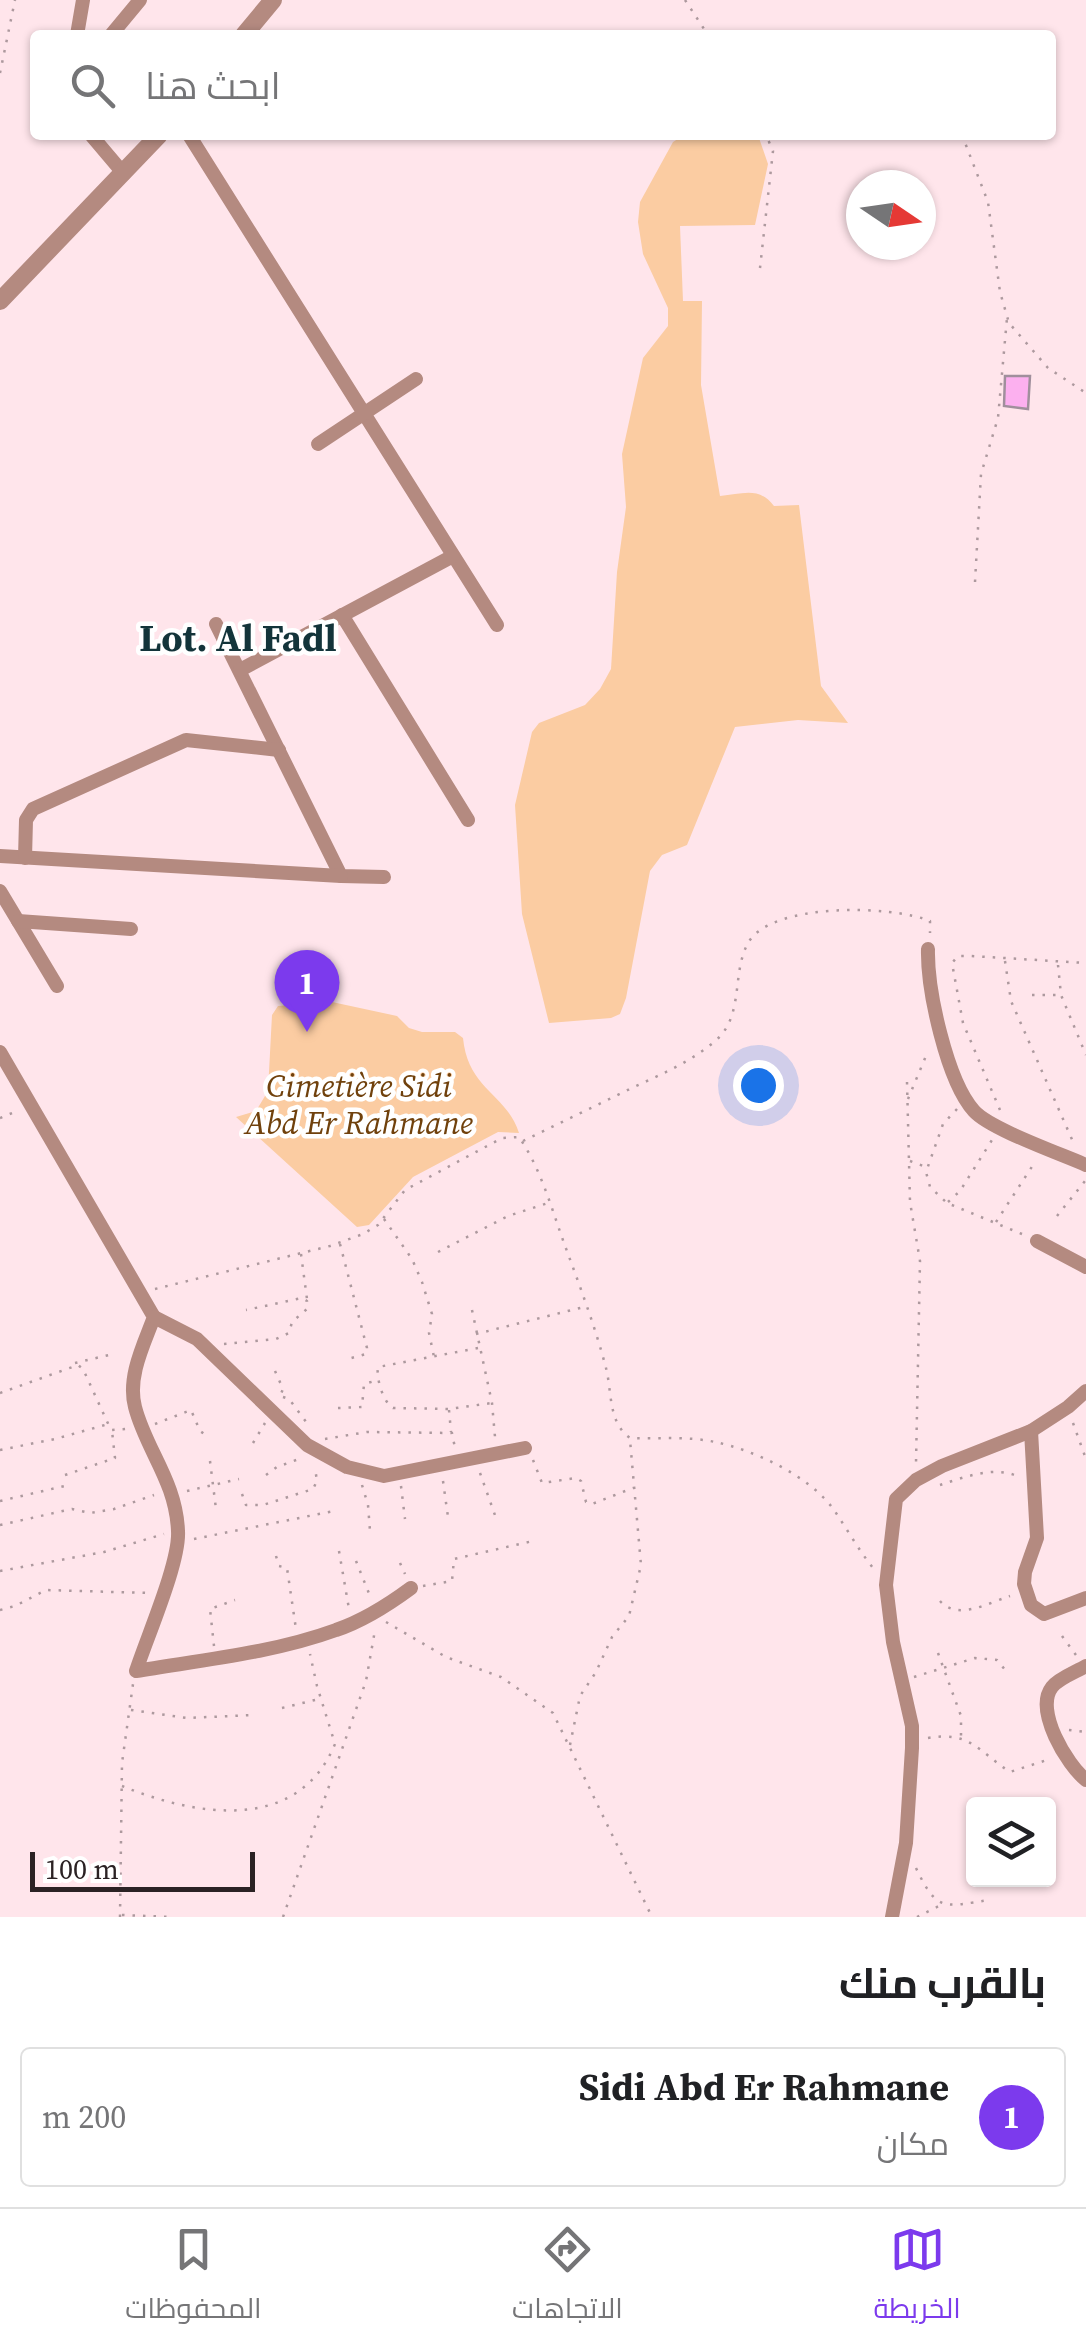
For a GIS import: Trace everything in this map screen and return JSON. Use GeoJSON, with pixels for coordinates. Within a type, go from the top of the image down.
{"type":"FeatureCollection","features":[{"type":"Feature","properties":{"kind":"street"},"geometry":{"type":"LineString","coordinates":[[78,30],[84,0]]}},
{"type":"Feature","properties":{"kind":"street"},"geometry":{"type":"LineString","coordinates":[[115,30],[140,0]]}},
{"type":"Feature","properties":{"kind":"street"},"geometry":{"type":"LineString","coordinates":[[248,30],[273,0]]}},
{"type":"Feature","properties":{"kind":"street"},"geometry":{"type":"LineString","coordinates":[[95,140],[124,174]]}},
{"type":"Feature","properties":{"kind":"street"},"geometry":{"type":"LineString","coordinates":[[0,301],[155,140]]}},
{"type":"Feature","properties":{"kind":"street"},"geometry":{"type":"LineString","coordinates":[[192,140],[497,626]]}},
{"type":"Feature","properties":{"kind":"street"},"geometry":{"type":"LineString","coordinates":[[318,444],[416,379]]}},
{"type":"Feature","properties":{"kind":"street"},"geometry":{"type":"LineString","coordinates":[[240,670],[453,556]]}},
{"type":"Feature","properties":{"kind":"street"},"geometry":{"type":"LineString","coordinates":[[342,615],[468,820]]}},
{"type":"Feature","properties":{"kind":"street"},"geometry":{"type":"LineString","coordinates":[[216,624],[340,876]]}},
{"type":"Feature","properties":{"kind":"street"},"geometry":{"type":"LineString","coordinates":[[24,858],[26,820],[33,809],[186,740],[280,750]]}},
{"type":"Feature","properties":{"kind":"street"},"geometry":{"type":"LineString","coordinates":[[0,856],[384,877]]}},
{"type":"Feature","properties":{"kind":"street"},"geometry":{"type":"LineString","coordinates":[[0,891],[57,986]]}},
{"type":"Feature","properties":{"kind":"street"},"geometry":{"type":"LineString","coordinates":[[18,921],[131,929]]}},
{"type":"Feature","properties":{"kind":"street"},"geometry":{"type":"LineString","coordinates":[[928,950],[930,994],[940,1033],[976,1114],[1085,1164]]}},
{"type":"Feature","properties":{"kind":"street"},"geometry":{"type":"LineString","coordinates":[[0,1052],[154,1317],[209,1349],[272,1415],[307,1445],[357,1470],[384,1476],[524,1448]]}},
{"type":"Feature","properties":{"kind":"street"},"geometry":{"type":"LineString","coordinates":[[1037,1241],[1086,1267]]}},
{"type":"Feature","properties":{"kind":"street"},"geometry":{"type":"LineString","coordinates":[[154,1317],[135,1372],[135,1407],[171,1492],[178,1536],[136,1671],[302,1639],[351,1624],[412,1588]]}},
{"type":"Feature","properties":{"kind":"street"},"geometry":{"type":"LineString","coordinates":[[892,1917],[906,1843],[912,1740],[886,1585],[896,1499],[914,1481],[1031,1431],[1086,1391]]}},
{"type":"Feature","properties":{"kind":"street"},"geometry":{"type":"LineString","coordinates":[[1031,1431],[1037,1538],[1024,1572],[1026,1590],[1031,1605],[1044,1614],[1086,1598]]}},
{"type":"Feature","properties":{"kind":"street"},"geometry":{"type":"LineString","coordinates":[[1083,1668],[1054,1683],[1046,1698],[1047,1711],[1064,1754],[1071,1767],[1086,1780]]}},
{"type":"Feature","properties":{"kind":"path"},"geometry":{"type":"LineString","coordinates":[[0,68],[15,0]]}},
{"type":"Feature","properties":{"kind":"path"},"geometry":{"type":"LineString","coordinates":[[685,0],[705,30]]}},
{"type":"Feature","properties":{"kind":"path"},"geometry":{"type":"LineString","coordinates":[[760,268],[773,151],[768,140]]}},
{"type":"Feature","properties":{"kind":"path"},"geometry":{"type":"LineString","coordinates":[[964,140],[988,202],[1007,316],[1038,359],[1086,393]]}},
{"type":"Feature","properties":{"kind":"path"},"geometry":{"type":"LineString","coordinates":[[976,582],[981,474],[998,418],[1007,316]]}},
{"type":"Feature","properties":{"kind":"path"},"geometry":{"type":"LineString","coordinates":[[522,1142],[688,1061],[718,1040],[729,1024],[738,996],[741,963],[750,940],[768,924],[828,910],[864,909],[920,917],[930,922],[928,950]]}},
{"type":"Feature","properties":{"kind":"path"},"geometry":{"type":"LineString","coordinates":[[947,1203],[960,1192],[1004,1128],[963,1024],[952,963],[958,956],[1086,964]]}},
{"type":"Feature","properties":{"kind":"path"},"geometry":{"type":"LineString","coordinates":[[1004,959],[1011,1001],[1085,1164]]}},
{"type":"Feature","properties":{"kind":"path"},"geometry":{"type":"LineString","coordinates":[[1058,963],[1061,995],[1086,1055]]}},
{"type":"Feature","properties":{"kind":"path"},"geometry":{"type":"LineString","coordinates":[[1032,995],[1061,995]]}},
{"type":"Feature","properties":{"kind":"path"},"geometry":{"type":"LineString","coordinates":[[907,1101],[920,1066],[940,1033]]}},
{"type":"Feature","properties":{"kind":"path"},"geometry":{"type":"LineString","coordinates":[[906,1082],[910,1202],[920,1261],[914,1481],[929,1488],[972,1474],[1006,1471],[1034,1484]]}},
{"type":"Feature","properties":{"kind":"path"},"geometry":{"type":"LineString","coordinates":[[966,1098],[943,1124],[927,1168],[930,1187],[947,1203],[1037,1241]]}},
{"type":"Feature","properties":{"kind":"path"},"geometry":{"type":"LineString","coordinates":[[0,1118],[31,1106]]}},
{"type":"Feature","properties":{"kind":"path"},"geometry":{"type":"LineString","coordinates":[[140,1292],[301,1254],[363,1234],[383,1218],[405,1190],[502,1138],[518,1137],[549,1202],[586,1307],[606,1369],[618,1426],[630,1438],[636,1487],[640,1565],[629,1616],[612,1637],[580,1696],[570,1747]]}},
{"type":"Feature","properties":{"kind":"path"},"geometry":{"type":"LineString","coordinates":[[995,1223],[1045,1147]]}},
{"type":"Feature","properties":{"kind":"path"},"geometry":{"type":"LineString","coordinates":[[909,1161],[927,1168]]}},
{"type":"Feature","properties":{"kind":"path"},"geometry":{"type":"LineString","coordinates":[[1057,1216],[1086,1180]]}},
{"type":"Feature","properties":{"kind":"path"},"geometry":{"type":"LineString","coordinates":[[438,1252],[508,1216],[549,1202]]}},
{"type":"Feature","properties":{"kind":"path"},"geometry":{"type":"LineString","coordinates":[[383,1218],[412,1259],[422,1282],[432,1314],[429,1334],[434,1357]]}},
{"type":"Feature","properties":{"kind":"path"},"geometry":{"type":"LineString","coordinates":[[340,1242],[367,1348],[366,1354],[344,1360]]}},
{"type":"Feature","properties":{"kind":"path"},"geometry":{"type":"LineString","coordinates":[[209,1349],[233,1341],[276,1339],[289,1334],[292,1322],[306,1309],[308,1300],[301,1254]]}},
{"type":"Feature","properties":{"kind":"path"},"geometry":{"type":"LineString","coordinates":[[246,1310],[308,1300]]}},
{"type":"Feature","properties":{"kind":"path"},"geometry":{"type":"LineString","coordinates":[[476,1334],[586,1307]]}},
{"type":"Feature","properties":{"kind":"path"},"geometry":{"type":"LineString","coordinates":[[472,1310],[492,1402],[497,1454]]}},
{"type":"Feature","properties":{"kind":"path"},"geometry":{"type":"LineString","coordinates":[[478,1348],[378,1367],[379,1380],[393,1408],[449,1409],[492,1402]]}},
{"type":"Feature","properties":{"kind":"path"},"geometry":{"type":"LineString","coordinates":[[0,1393],[69,1366],[113,1354]]}},
{"type":"Feature","properties":{"kind":"path"},"geometry":{"type":"LineString","coordinates":[[66,1475],[115,1458],[111,1430],[81,1366],[69,1366]]}},
{"type":"Feature","properties":{"kind":"path"},"geometry":{"type":"LineString","coordinates":[[275,1371],[284,1389],[282,1396]]}},
{"type":"Feature","properties":{"kind":"path"},"geometry":{"type":"LineString","coordinates":[[338,1408],[362,1407],[364,1384],[379,1380]]}},
{"type":"Feature","properties":{"kind":"path"},"geometry":{"type":"LineString","coordinates":[[260,1401],[282,1396],[289,1399],[308,1424]]}},
{"type":"Feature","properties":{"kind":"path"},"geometry":{"type":"LineString","coordinates":[[1068,1407],[1086,1460]]}},
{"type":"Feature","properties":{"kind":"path"},"geometry":{"type":"LineString","coordinates":[[449,1409],[458,1462]]}},
{"type":"Feature","properties":{"kind":"path"},"geometry":{"type":"LineString","coordinates":[[111,1430],[143,1426],[192,1410],[200,1431],[207,1436]]}},
{"type":"Feature","properties":{"kind":"path"},"geometry":{"type":"LineString","coordinates":[[253,1442],[272,1415]]}},
{"type":"Feature","properties":{"kind":"path"},"geometry":{"type":"LineString","coordinates":[[0,1450],[55,1440],[108,1424]]}},
{"type":"Feature","properties":{"kind":"path"},"geometry":{"type":"LineString","coordinates":[[266,1476],[276,1467],[297,1461],[307,1445],[368,1432],[452,1434]]}},
{"type":"Feature","properties":{"kind":"path"},"geometry":{"type":"LineString","coordinates":[[630,1438],[714,1442],[782,1466],[832,1508],[850,1540],[886,1585]]}},
{"type":"Feature","properties":{"kind":"path"},"geometry":{"type":"LineString","coordinates":[[242,1494],[246,1504],[263,1506],[312,1489],[317,1481],[307,1445]]}},
{"type":"Feature","properties":{"kind":"path"},"geometry":{"type":"LineString","coordinates":[[524,1448],[530,1450],[542,1483],[576,1478],[582,1481],[586,1502],[592,1504],[636,1487]]}},
{"type":"Feature","properties":{"kind":"path"},"geometry":{"type":"LineString","coordinates":[[480,1457],[480,1476],[496,1518]]}},
{"type":"Feature","properties":{"kind":"path"},"geometry":{"type":"LineString","coordinates":[[210,1461],[216,1509]]}},
{"type":"Feature","properties":{"kind":"path"},"geometry":{"type":"LineString","coordinates":[[441,1465],[448,1517]]}},
{"type":"Feature","properties":{"kind":"path"},"geometry":{"type":"LineString","coordinates":[[357,1470],[368,1505],[370,1531]]}},
{"type":"Feature","properties":{"kind":"path"},"geometry":{"type":"LineString","coordinates":[[399,1474],[404,1518]]}},
{"type":"Feature","properties":{"kind":"path"},"geometry":{"type":"LineString","coordinates":[[0,1525],[72,1509],[90,1513],[239,1479]]}},
{"type":"Feature","properties":{"kind":"path"},"geometry":{"type":"LineString","coordinates":[[0,1501],[69,1485]]}},
{"type":"Feature","properties":{"kind":"path"},"geometry":{"type":"LineString","coordinates":[[0,1570],[334,1511]]}},
{"type":"Feature","properties":{"kind":"path"},"geometry":{"type":"LineString","coordinates":[[412,1588],[452,1581],[454,1559],[533,1540]]}},
{"type":"Feature","properties":{"kind":"path"},"geometry":{"type":"LineString","coordinates":[[338,1551],[351,1624]]}},
{"type":"Feature","properties":{"kind":"path"},"geometry":{"type":"LineString","coordinates":[[122,1786],[190,1808],[255,1809],[283,1801],[320,1772],[335,1744],[302,1639],[287,1568],[280,1566],[276,1556]]}},
{"type":"Feature","properties":{"kind":"path"},"geometry":{"type":"LineString","coordinates":[[283,1917],[366,1682],[376,1633],[374,1612],[356,1561]]}},
{"type":"Feature","properties":{"kind":"path"},"geometry":{"type":"LineString","coordinates":[[0,1610],[46,1590],[162,1594]]}},
{"type":"Feature","properties":{"kind":"path"},"geometry":{"type":"LineString","coordinates":[[940,1601],[948,1610],[957,1612],[1026,1590]]}},
{"type":"Feature","properties":{"kind":"path"},"geometry":{"type":"LineString","coordinates":[[216,1657],[210,1609],[235,1600]]}},
{"type":"Feature","properties":{"kind":"path"},"geometry":{"type":"LineString","coordinates":[[374,1612],[422,1645],[502,1677],[552,1713],[652,1917]]}},
{"type":"Feature","properties":{"kind":"path"},"geometry":{"type":"LineString","coordinates":[[1062,1636],[1083,1668]]}},
{"type":"Feature","properties":{"kind":"path"},"geometry":{"type":"LineString","coordinates":[[938,1653],[961,1716],[960,1737]]}},
{"type":"Feature","properties":{"kind":"path"},"geometry":{"type":"LineString","coordinates":[[903,1680],[975,1658],[997,1660],[1006,1671]]}},
{"type":"Feature","properties":{"kind":"path"},"geometry":{"type":"LineString","coordinates":[[136,1671],[122,1786],[120,1916],[173,1917]]}},
{"type":"Feature","properties":{"kind":"path"},"geometry":{"type":"LineString","coordinates":[[282,1708],[320,1698]]}},
{"type":"Feature","properties":{"kind":"path"},"geometry":{"type":"LineString","coordinates":[[129,1710],[186,1718],[253,1716]]}},
{"type":"Feature","properties":{"kind":"path"},"geometry":{"type":"LineString","coordinates":[[912,1740],[951,1734],[969,1739],[1010,1772],[1064,1754]]}},
{"type":"Feature","properties":{"kind":"path"},"geometry":{"type":"LineString","coordinates":[[906,1843],[932,1898],[942,1904]]}},
{"type":"Feature","properties":{"kind":"path"},"geometry":{"type":"LineString","coordinates":[[917,1917],[942,1904],[989,1900]]}},
{"type":"Feature","properties":{"kind":"path"},"geometry":{"type":"LineString","coordinates":[[932,1910],[934,1917]]}},
{"type":"Feature","properties":{"kind":"green space"},"geometry":{"type":"Polygon","coordinates":[[[760,140],[768,164],[755,225],[680,226],[683,301],[702,301],[701,385],[720,496],[750,493],[762,496],[774,506],[799,505],[821,686],[848,723],[798,720],[735,727],[687,845],[662,855],[650,871],[620,1014],[549,1023],[522,914],[515,805],[532,732],[539,723],[585,705],[611,669],[626,507],[622,454],[643,358],[668,326],[668,308],[643,254],[638,222],[640,202],[673,142],[760,140]]]}},
{"type":"Feature","properties":{"kind":"green space","name":"Cimetière Sidi Abd Er Rahmane"},"geometry":{"type":"Polygon","coordinates":[[[332,1002],[397,1016],[409,1028],[422,1032],[455,1032],[463,1038],[472,1069],[506,1109],[519,1133],[498,1132],[413,1177],[369,1225],[357,1227],[236,1117],[256,1111],[268,1091],[272,1015],[278,1006],[332,1002]]]}},
{"type":"Feature","properties":{"kind":"building"},"geometry":{"type":"Polygon","coordinates":[[[1005,376],[1030,376],[1028,409],[1004,406],[1005,376]]]}},
{"type":"Feature","properties":{"kind":"place","name":"Sidi Abd Er Rahmane"},"geometry":{"type":"Point","coordinates":[307,1032]}},
{"type":"Feature","properties":{"kind":"district","name":"Lot. Al Fadl"},"geometry":{"type":"Point","coordinates":[238,638]}}]}
